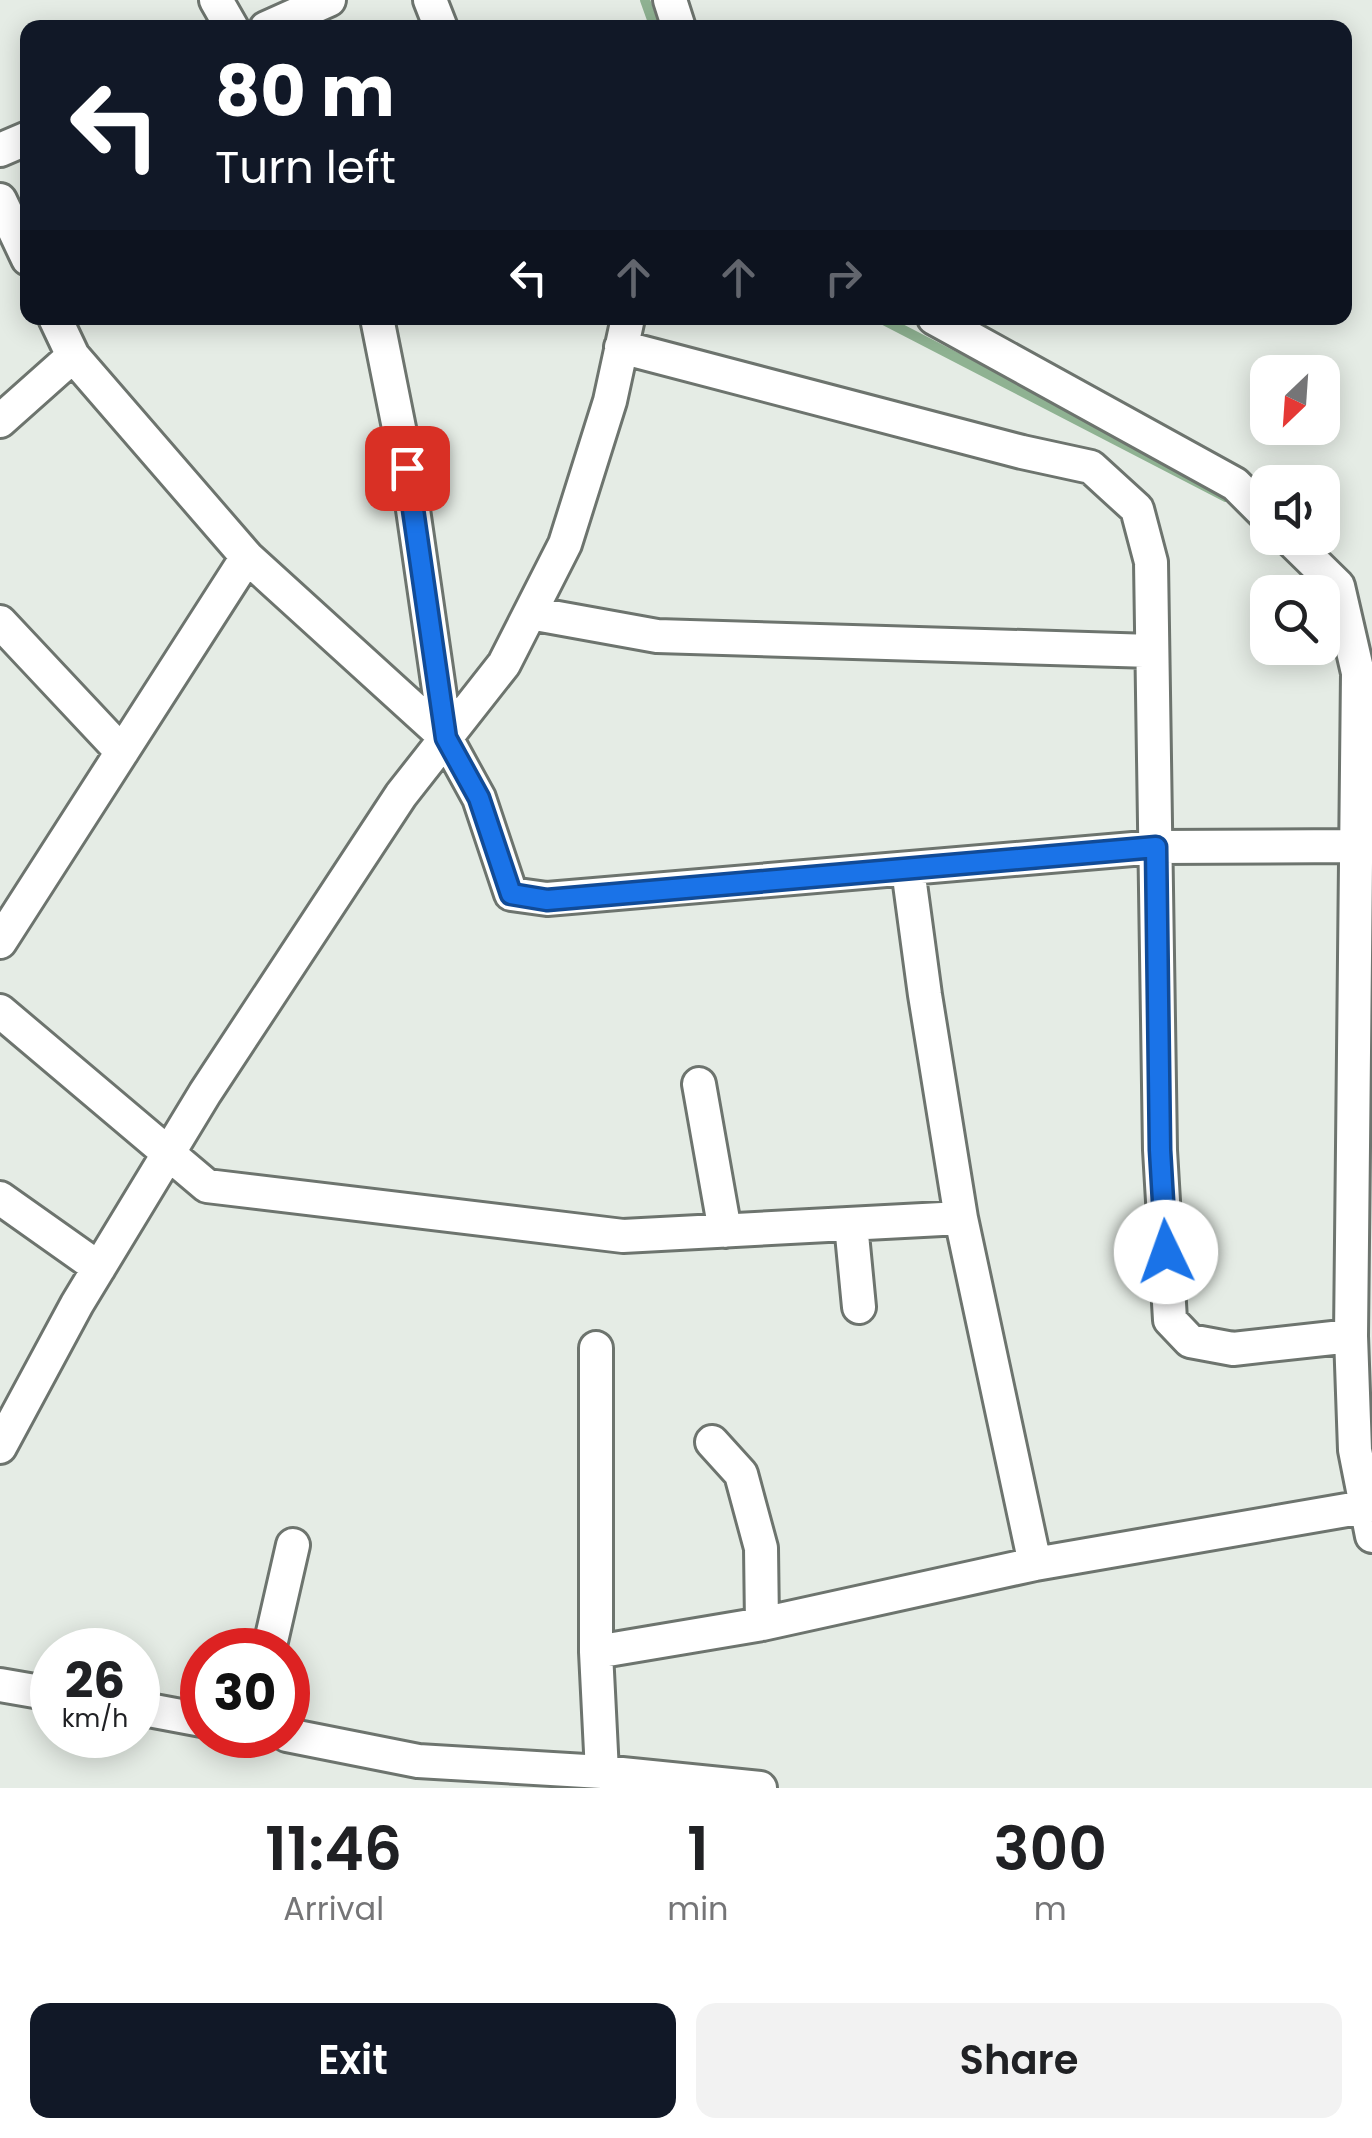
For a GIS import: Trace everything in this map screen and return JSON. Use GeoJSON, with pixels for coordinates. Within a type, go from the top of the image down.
{"type":"FeatureCollection","features":[{"type":"Feature","properties":{"kind":"street"},"geometry":{"type":"LineString","coordinates":[[300,20],[328,0]]}},
{"type":"Feature","properties":{"kind":"street"},"geometry":{"type":"LineString","coordinates":[[0,200],[20,242]]}},
{"type":"Feature","properties":{"kind":"street"},"geometry":{"type":"LineString","coordinates":[[58,325],[73,356],[247,557],[446,738],[479,798],[511,894],[547,900],[1156,847],[1358,846]]}},
{"type":"Feature","properties":{"kind":"street"},"geometry":{"type":"LineString","coordinates":[[378,325],[407,468],[446,738]]}},
{"type":"Feature","properties":{"kind":"street"},"geometry":{"type":"LineString","coordinates":[[947,325],[1235,484],[1250,499]]}},
{"type":"Feature","properties":{"kind":"street"},"geometry":{"type":"LineString","coordinates":[[0,1447],[99,1268],[168,1155],[400,796],[504,664],[565,544],[610,400],[624,332],[1022,452],[1091,467],[1137,508],[1151,562],[1160,1150],[1170,1320],[1190,1341],[1233,1349],[1351,1336]]}},
{"type":"Feature","properties":{"kind":"street"},"geometry":{"type":"LineString","coordinates":[[0,421],[73,356]]}},
{"type":"Feature","properties":{"kind":"street"},"geometry":{"type":"LineString","coordinates":[[596,1652],[762,1624],[1035,1564],[1368,1522],[1355,1450],[1351,1336],[1358,673],[1338,586],[1306,555]]}},
{"type":"Feature","properties":{"kind":"street"},"geometry":{"type":"LineString","coordinates":[[0,942],[247,557]]}},
{"type":"Feature","properties":{"kind":"street"},"geometry":{"type":"LineString","coordinates":[[530,612],[657,636],[1152,651]]}},
{"type":"Feature","properties":{"kind":"street"},"geometry":{"type":"LineString","coordinates":[[0,622],[122,752]]}},
{"type":"Feature","properties":{"kind":"street"},"geometry":{"type":"LineString","coordinates":[[908,869],[961,1218],[1035,1564]]}},
{"type":"Feature","properties":{"kind":"street"},"geometry":{"type":"LineString","coordinates":[[0,1010],[207,1186],[624,1236],[961,1218]]}},
{"type":"Feature","properties":{"kind":"street"},"geometry":{"type":"LineString","coordinates":[[699,1084],[725,1231]]}},
{"type":"Feature","properties":{"kind":"street"},"geometry":{"type":"LineString","coordinates":[[0,1198],[99,1268]]}},
{"type":"Feature","properties":{"kind":"street"},"geometry":{"type":"LineString","coordinates":[[851,1224],[860,1306]]}},
{"type":"Feature","properties":{"kind":"street"},"geometry":{"type":"LineString","coordinates":[[596,1348],[596,1652],[602,1772]]}},
{"type":"Feature","properties":{"kind":"street"},"geometry":{"type":"LineString","coordinates":[[712,1442],[741,1474],[761,1548],[762,1624]]}},
{"type":"Feature","properties":{"kind":"street"},"geometry":{"type":"LineString","coordinates":[[275,1628],[294,1544]]}},
{"type":"Feature","properties":{"kind":"street"},"geometry":{"type":"LineString","coordinates":[[0,1684],[30,1690]]}},
{"type":"Feature","properties":{"kind":"street"},"geometry":{"type":"LineString","coordinates":[[310,1740],[418,1761],[602,1772],[760,1788]]}},
{"type":"Feature","properties":{"kind":"waterway"},"geometry":{"type":"LineString","coordinates":[[645,0],[652,20]]}},
{"type":"Feature","properties":{"kind":"waterway"},"geometry":{"type":"LineString","coordinates":[[894,325],[1226,497]]}},
{"type":"Feature","properties":{"kind":"route"},"geometry":{"type":"LineString","coordinates":[[407,468],[446,738],[479,798],[511,894],[547,900],[1156,847],[1160,1150],[1166,1252]]}}]}
